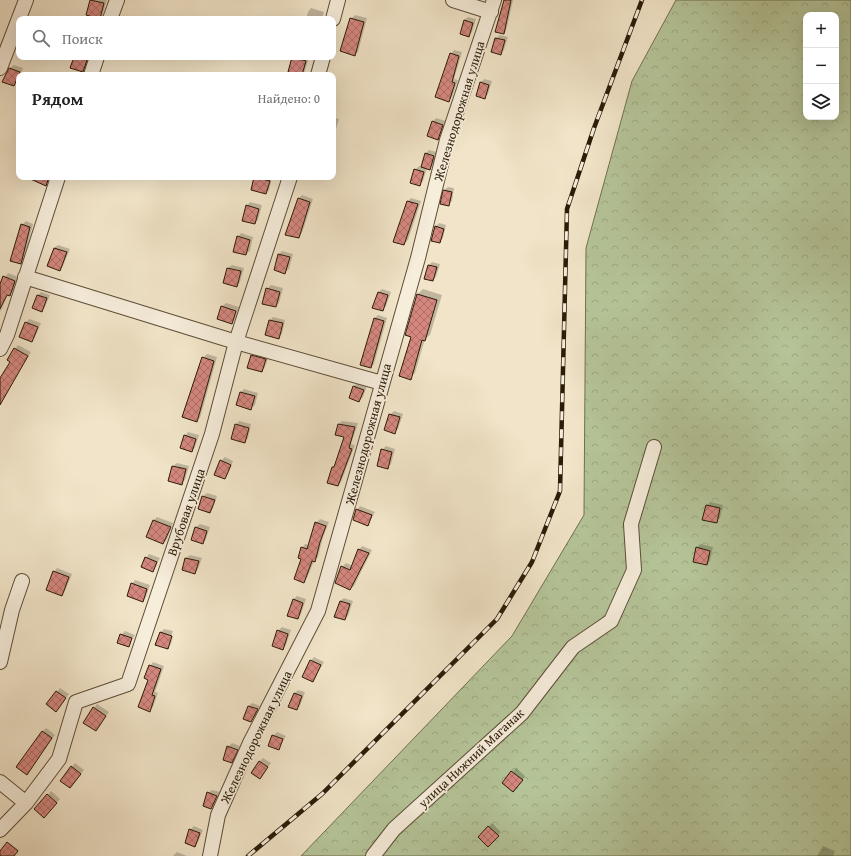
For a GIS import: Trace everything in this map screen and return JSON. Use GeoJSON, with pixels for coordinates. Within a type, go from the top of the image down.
{"type":"FeatureCollection","features":[{"type":"Feature","properties":{"kind":"street"},"geometry":{"type":"LineString","coordinates":[[20,16],[26,0]]}},
{"type":"Feature","properties":{"kind":"street"},"geometry":{"type":"LineString","coordinates":[[111,16],[117,0]]}},
{"type":"Feature","properties":{"kind":"street"},"geometry":{"type":"LineString","coordinates":[[334,16],[338,0]]}},
{"type":"Feature","properties":{"kind":"street"},"geometry":{"type":"LineString","coordinates":[[453,0],[492,6]]}},
{"type":"Feature","properties":{"kind":"street","name":"Железнодорожная улица"},"geometry":{"type":"LineString","coordinates":[[210,856],[218,815],[250,743],[318,611],[418,258],[447,140],[492,6]]}},
{"type":"Feature","properties":{"kind":"street"},"geometry":{"type":"LineString","coordinates":[[0,68],[16,26]]}},
{"type":"Feature","properties":{"kind":"street"},"geometry":{"type":"LineString","coordinates":[[92,72],[97,60]]}},
{"type":"Feature","properties":{"kind":"street"},"geometry":{"type":"LineString","coordinates":[[319,72],[322,60]]}},
{"type":"Feature","properties":{"kind":"street"},"geometry":{"type":"LineString","coordinates":[[0,349],[4,333],[57,180]]}},
{"type":"Feature","properties":{"kind":"street","name":"Врубовая улица"},"geometry":{"type":"LineString","coordinates":[[0,830],[26,803],[59,759],[76,702],[128,684],[212,434],[236,342],[289,180]]}},
{"type":"Feature","properties":{"kind":"street"},"geometry":{"type":"LineString","coordinates":[[25,276],[236,342],[382,382]]}},
{"type":"Feature","properties":{"kind":"street","name":"улица Нижний Маганак"},"geometry":{"type":"LineString","coordinates":[[373,856],[394,829],[522,713],[573,647],[611,621],[634,570],[631,524],[654,447]]}},
{"type":"Feature","properties":{"kind":"street"},"geometry":{"type":"LineString","coordinates":[[0,662],[12,610],[22,581]]}},
{"type":"Feature","properties":{"kind":"street"},"geometry":{"type":"LineString","coordinates":[[0,782],[26,803]]}},
{"type":"Feature","properties":{"kind":"green space"},"geometry":{"type":"Polygon","coordinates":[[[676,0],[851,0],[851,856],[301,856],[512,636],[584,515],[586,248],[632,81],[676,0]]]}},
{"type":"Feature","properties":{"kind":"building"},"geometry":{"type":"Polygon","coordinates":[[[90,0],[104,3],[101,16],[86,15],[90,0]]]}},
{"type":"Feature","properties":{"kind":"building"},"geometry":{"type":"Polygon","coordinates":[[[504,0],[511,0],[504,34],[495,32],[504,0]]]}},
{"type":"Feature","properties":{"kind":"building"},"geometry":{"type":"Polygon","coordinates":[[[350,18],[364,22],[355,56],[340,51],[350,18]]]}},
{"type":"Feature","properties":{"kind":"building"},"geometry":{"type":"Polygon","coordinates":[[[464,20],[473,23],[469,37],[460,34],[464,20]]]}},
{"type":"Feature","properties":{"kind":"building"},"geometry":{"type":"Polygon","coordinates":[[[495,38],[505,40],[501,55],[491,52],[495,38]]]}},
{"type":"Feature","properties":{"kind":"building"},"geometry":{"type":"Polygon","coordinates":[[[450,53],[459,56],[452,82],[455,83],[449,102],[435,97],[450,53]]]}},
{"type":"Feature","properties":{"kind":"building"},"geometry":{"type":"Polygon","coordinates":[[[73,60],[87,60],[83,72],[70,68],[73,60]]]}},
{"type":"Feature","properties":{"kind":"building"},"geometry":{"type":"Polygon","coordinates":[[[291,60],[306,61],[303,72],[288,72],[291,60]]]}},
{"type":"Feature","properties":{"kind":"building"},"geometry":{"type":"Polygon","coordinates":[[[9,68],[20,72],[16,72],[16,81],[14,86],[2,82],[9,68]]]}},
{"type":"Feature","properties":{"kind":"building"},"geometry":{"type":"Polygon","coordinates":[[[480,82],[489,85],[485,99],[476,96],[480,82]]]}},
{"type":"Feature","properties":{"kind":"building"},"geometry":{"type":"Polygon","coordinates":[[[432,121],[443,125],[438,140],[427,136],[432,121]]]}},
{"type":"Feature","properties":{"kind":"building"},"geometry":{"type":"Polygon","coordinates":[[[425,153],[434,156],[430,170],[421,167],[425,153]]]}},
{"type":"Feature","properties":{"kind":"building"},"geometry":{"type":"Polygon","coordinates":[[[414,169],[424,172],[420,186],[410,183],[414,169]]]}},
{"type":"Feature","properties":{"kind":"building"},"geometry":{"type":"Polygon","coordinates":[[[33,180],[48,180],[46,186],[33,180]]]}},
{"type":"Feature","properties":{"kind":"building"},"geometry":{"type":"Polygon","coordinates":[[[253,180],[270,181],[266,194],[251,190],[253,180]]]}},
{"type":"Feature","properties":{"kind":"building"},"geometry":{"type":"Polygon","coordinates":[[[443,190],[452,192],[449,206],[440,204],[443,190]]]}},
{"type":"Feature","properties":{"kind":"building"},"geometry":{"type":"Polygon","coordinates":[[[298,198],[310,202],[299,238],[285,235],[298,198]]]}},
{"type":"Feature","properties":{"kind":"building"},"geometry":{"type":"Polygon","coordinates":[[[407,201],[418,204],[404,245],[393,242],[407,201]]]}},
{"type":"Feature","properties":{"kind":"building"},"geometry":{"type":"Polygon","coordinates":[[[246,205],[259,209],[255,224],[242,221],[246,205]]]}},
{"type":"Feature","properties":{"kind":"building"},"geometry":{"type":"Polygon","coordinates":[[[21,224],[30,227],[21,264],[10,261],[21,224]]]}},
{"type":"Feature","properties":{"kind":"building"},"geometry":{"type":"Polygon","coordinates":[[[435,226],[444,229],[440,243],[431,241],[435,226]]]}},
{"type":"Feature","properties":{"kind":"building"},"geometry":{"type":"Polygon","coordinates":[[[237,236],[250,240],[246,255],[233,252],[237,236]]]}},
{"type":"Feature","properties":{"kind":"building"},"geometry":{"type":"Polygon","coordinates":[[[54,248],[67,252],[60,271],[47,266],[54,248]]]}},
{"type":"Feature","properties":{"kind":"building"},"geometry":{"type":"Polygon","coordinates":[[[278,254],[290,257],[285,274],[274,270],[278,254]]]}},
{"type":"Feature","properties":{"kind":"building"},"geometry":{"type":"Polygon","coordinates":[[[428,265],[437,267],[433,281],[424,279],[428,265]]]}},
{"type":"Feature","properties":{"kind":"building"},"geometry":{"type":"Polygon","coordinates":[[[227,268],[241,271],[237,287],[223,283],[227,268]]]}},
{"type":"Feature","properties":{"kind":"building"},"geometry":{"type":"Polygon","coordinates":[[[3,276],[15,281],[10,296],[7,295],[0,309],[0,284],[3,276]]]}},
{"type":"Feature","properties":{"kind":"building"},"geometry":{"type":"Polygon","coordinates":[[[266,288],[280,292],[276,307],[262,304],[266,288]]]}},
{"type":"Feature","properties":{"kind":"building"},"geometry":{"type":"Polygon","coordinates":[[[378,292],[388,295],[383,311],[372,308],[378,292]]]}},
{"type":"Feature","properties":{"kind":"building"},"geometry":{"type":"Polygon","coordinates":[[[417,294],[437,300],[425,341],[422,340],[411,380],[399,376],[411,337],[405,335],[417,294]]]}},
{"type":"Feature","properties":{"kind":"building"},"geometry":{"type":"Polygon","coordinates":[[[37,295],[47,298],[42,312],[32,308],[37,295]]]}},
{"type":"Feature","properties":{"kind":"building"},"geometry":{"type":"Polygon","coordinates":[[[221,306],[236,311],[232,324],[217,319],[221,306]]]}},
{"type":"Feature","properties":{"kind":"building"},"geometry":{"type":"Polygon","coordinates":[[[374,318],[384,321],[371,368],[360,365],[374,318]]]}},
{"type":"Feature","properties":{"kind":"building"},"geometry":{"type":"Polygon","coordinates":[[[269,320],[283,323],[279,339],[265,335],[269,320]]]}},
{"type":"Feature","properties":{"kind":"building"},"geometry":{"type":"Polygon","coordinates":[[[25,322],[38,327],[32,342],[19,337],[25,322]]]}},
{"type":"Feature","properties":{"kind":"building"},"geometry":{"type":"Polygon","coordinates":[[[14,348],[28,356],[0,405],[0,378],[10,362],[7,360],[14,348]]]}},
{"type":"Feature","properties":{"kind":"building"},"geometry":{"type":"Polygon","coordinates":[[[251,355],[266,359],[262,372],[247,368],[251,355]]]}},
{"type":"Feature","properties":{"kind":"building"},"geometry":{"type":"Polygon","coordinates":[[[202,357],[214,361],[197,422],[182,417],[202,357]]]}},
{"type":"Feature","properties":{"kind":"building"},"geometry":{"type":"Polygon","coordinates":[[[353,386],[364,390],[359,402],[349,398],[353,386]]]}},
{"type":"Feature","properties":{"kind":"building"},"geometry":{"type":"Polygon","coordinates":[[[240,392],[255,396],[251,410],[236,405],[240,392]]]}},
{"type":"Feature","properties":{"kind":"building"},"geometry":{"type":"Polygon","coordinates":[[[389,414],[400,417],[395,434],[384,430],[389,414]]]}},
{"type":"Feature","properties":{"kind":"building"},"geometry":{"type":"Polygon","coordinates":[[[235,424],[249,428],[245,443],[231,439],[235,424]]]}},
{"type":"Feature","properties":{"kind":"building"},"geometry":{"type":"Polygon","coordinates":[[[338,424],[355,427],[349,448],[352,449],[338,486],[327,483],[344,437],[335,435],[338,424]]]}},
{"type":"Feature","properties":{"kind":"building"},"geometry":{"type":"Polygon","coordinates":[[[184,435],[196,439],[192,452],[180,448],[184,435]]]}},
{"type":"Feature","properties":{"kind":"building"},"geometry":{"type":"Polygon","coordinates":[[[381,449],[392,452],[388,469],[377,466],[381,449]]]}},
{"type":"Feature","properties":{"kind":"building"},"geometry":{"type":"Polygon","coordinates":[[[220,460],[231,465],[225,479],[214,475],[220,460]]]}},
{"type":"Feature","properties":{"kind":"building"},"geometry":{"type":"Polygon","coordinates":[[[172,466],[186,469],[182,485],[168,481],[172,466]]]}},
{"type":"Feature","properties":{"kind":"building"},"geometry":{"type":"Polygon","coordinates":[[[202,496],[215,500],[210,513],[198,509],[202,496]]]}},
{"type":"Feature","properties":{"kind":"building"},"geometry":{"type":"Polygon","coordinates":[[[706,505],[720,508],[717,523],[702,520],[706,505]]]}},
{"type":"Feature","properties":{"kind":"building"},"geometry":{"type":"Polygon","coordinates":[[[356,509],[372,515],[368,526],[353,520],[356,509]]]}},
{"type":"Feature","properties":{"kind":"building"},"geometry":{"type":"Polygon","coordinates":[[[153,520],[171,527],[163,544],[146,537],[153,520]]]}},
{"type":"Feature","properties":{"kind":"building"},"geometry":{"type":"Polygon","coordinates":[[[315,522],[326,526],[315,562],[312,561],[304,583],[294,579],[301,559],[298,558],[301,547],[307,549],[315,522]]]}},
{"type":"Feature","properties":{"kind":"building"},"geometry":{"type":"Polygon","coordinates":[[[195,527],[207,531],[203,544],[191,540],[195,527]]]}},
{"type":"Feature","properties":{"kind":"building"},"geometry":{"type":"Polygon","coordinates":[[[696,547],[710,551],[707,565],[693,562],[696,547]]]}},
{"type":"Feature","properties":{"kind":"building"},"geometry":{"type":"Polygon","coordinates":[[[358,549],[369,553],[350,590],[335,583],[341,566],[350,570],[358,549]]]}},
{"type":"Feature","properties":{"kind":"building"},"geometry":{"type":"Polygon","coordinates":[[[145,557],[157,562],[153,572],[141,567],[145,557]]]}},
{"type":"Feature","properties":{"kind":"building"},"geometry":{"type":"Polygon","coordinates":[[[185,558],[199,561],[195,574],[182,570],[185,558]]]}},
{"type":"Feature","properties":{"kind":"building"},"geometry":{"type":"Polygon","coordinates":[[[53,571],[69,577],[62,596],[46,590],[53,571]]]}},
{"type":"Feature","properties":{"kind":"building"},"geometry":{"type":"Polygon","coordinates":[[[131,583],[147,589],[143,602],[127,596],[131,583]]]}},
{"type":"Feature","properties":{"kind":"building"},"geometry":{"type":"Polygon","coordinates":[[[293,599],[303,603],[298,619],[287,616],[293,599]]]}},
{"type":"Feature","properties":{"kind":"building"},"geometry":{"type":"Polygon","coordinates":[[[340,601],[350,604],[345,620],[334,617],[340,601]]]}},
{"type":"Feature","properties":{"kind":"building"},"geometry":{"type":"Polygon","coordinates":[[[277,630],[288,634],[283,650],[272,646],[277,630]]]}},
{"type":"Feature","properties":{"kind":"building"},"geometry":{"type":"Polygon","coordinates":[[[160,632],[172,636],[168,649],[155,645],[160,632]]]}},
{"type":"Feature","properties":{"kind":"building"},"geometry":{"type":"Polygon","coordinates":[[[120,634],[132,638],[129,647],[117,643],[120,634]]]}},
{"type":"Feature","properties":{"kind":"building"},"geometry":{"type":"Polygon","coordinates":[[[310,660],[321,665],[313,682],[302,677],[310,660]]]}},
{"type":"Feature","properties":{"kind":"building"},"geometry":{"type":"Polygon","coordinates":[[[149,665],[161,669],[152,695],[155,696],[150,712],[138,707],[148,680],[144,678],[149,665]]]}},
{"type":"Feature","properties":{"kind":"building"},"geometry":{"type":"Polygon","coordinates":[[[56,691],[66,698],[56,712],[46,704],[56,691]]]}},
{"type":"Feature","properties":{"kind":"building"},"geometry":{"type":"Polygon","coordinates":[[[294,693],[302,696],[297,710],[288,707],[294,693]]]}},
{"type":"Feature","properties":{"kind":"building"},"geometry":{"type":"Polygon","coordinates":[[[248,706],[258,709],[251,722],[243,719],[248,706]]]}},
{"type":"Feature","properties":{"kind":"building"},"geometry":{"type":"Polygon","coordinates":[[[93,707],[106,716],[96,731],[83,723],[93,707]]]}},
{"type":"Feature","properties":{"kind":"building"},"geometry":{"type":"Polygon","coordinates":[[[42,731],[52,738],[27,775],[16,767],[42,731]]]}},
{"type":"Feature","properties":{"kind":"building"},"geometry":{"type":"Polygon","coordinates":[[[272,735],[283,739],[279,750],[268,746],[272,735]]]}},
{"type":"Feature","properties":{"kind":"building"},"geometry":{"type":"Polygon","coordinates":[[[227,746],[238,750],[232,763],[223,760],[227,746]]]}},
{"type":"Feature","properties":{"kind":"building"},"geometry":{"type":"Polygon","coordinates":[[[259,761],[268,767],[260,779],[251,773],[259,761]]]}},
{"type":"Feature","properties":{"kind":"building"},"geometry":{"type":"Polygon","coordinates":[[[71,766],[81,774],[70,788],[60,781],[71,766]]]}},
{"type":"Feature","properties":{"kind":"building"},"geometry":{"type":"Polygon","coordinates":[[[511,771],[523,780],[513,792],[502,783],[511,771]]]}},
{"type":"Feature","properties":{"kind":"building"},"geometry":{"type":"Polygon","coordinates":[[[207,792],[217,796],[211,809],[203,806],[207,792]]]}},
{"type":"Feature","properties":{"kind":"building"},"geometry":{"type":"Polygon","coordinates":[[[47,794],[57,803],[44,818],[34,809],[47,794]]]}},
{"type":"Feature","properties":{"kind":"building"},"geometry":{"type":"Polygon","coordinates":[[[488,826],[499,836],[488,847],[478,837],[488,826]]]}},
{"type":"Feature","properties":{"kind":"building"},"geometry":{"type":"Polygon","coordinates":[[[189,829],[200,833],[195,847],[185,843],[189,829]]]}},
{"type":"Feature","properties":{"kind":"building"},"geometry":{"type":"Polygon","coordinates":[[[7,842],[18,851],[14,856],[0,856],[0,851],[7,842]]]}},
{"type":"Feature","properties":{"kind":"railway"},"geometry":{"type":"LineString","coordinates":[[248,856],[322,794],[497,619],[532,562],[560,491],[567,209],[594,128],[642,0]]}}]}
